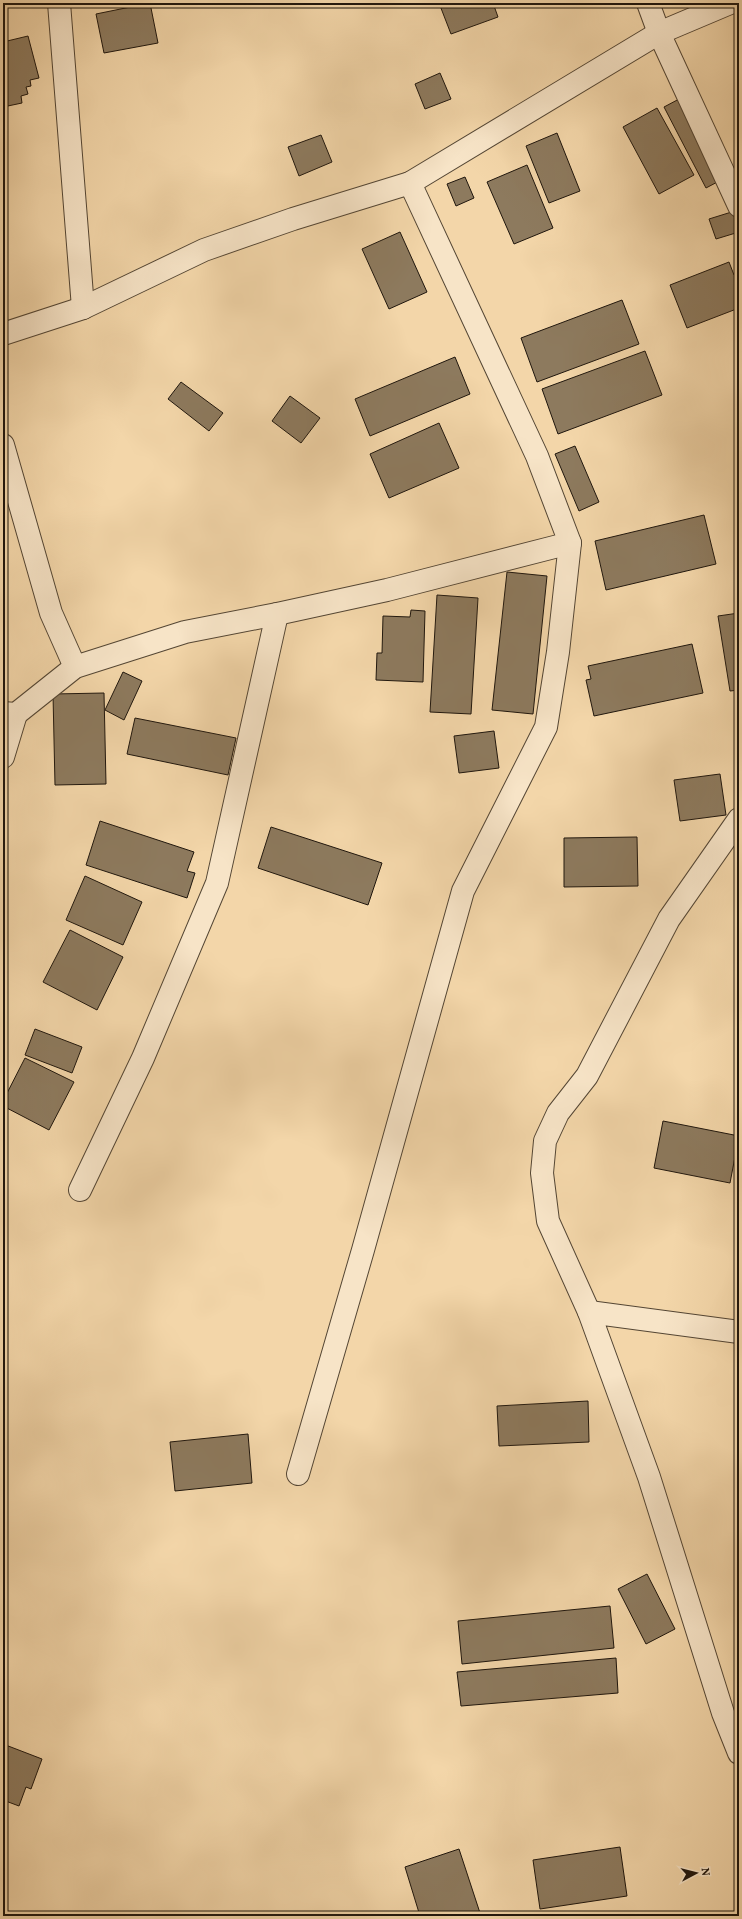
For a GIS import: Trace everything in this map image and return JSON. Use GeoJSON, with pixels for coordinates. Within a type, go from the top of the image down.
{"type":"FeatureCollection","features":[{"type":"Feature","properties":{"kind":"street"},"geometry":{"type":"LineString","coordinates":[[59,3],[83,308]]}},
{"type":"Feature","properties":{"kind":"street"},"geometry":{"type":"LineString","coordinates":[[648,3],[659,33],[739,206]]}},
{"type":"Feature","properties":{"kind":"street"},"geometry":{"type":"LineString","coordinates":[[3,334],[83,308],[204,250],[293,219],[410,183],[659,33],[730,3]]}},
{"type":"Feature","properties":{"kind":"street"},"geometry":{"type":"LineString","coordinates":[[298,1474],[363,1250],[463,891],[546,727],[558,652],[570,543],[537,456],[410,183]]}},
{"type":"Feature","properties":{"kind":"street"},"geometry":{"type":"LineString","coordinates":[[3,445],[51,613],[75,667]]}},
{"type":"Feature","properties":{"kind":"street"},"geometry":{"type":"LineString","coordinates":[[3,757],[10,714],[75,667],[185,632],[277,614],[458,573],[570,543]]}},
{"type":"Feature","properties":{"kind":"street"},"geometry":{"type":"LineString","coordinates":[[80,1190],[143,1058],[217,882],[277,614]]}},
{"type":"Feature","properties":{"kind":"street"},"geometry":{"type":"LineString","coordinates":[[739,820],[669,919],[587,1076],[558,1113],[545,1141],[542,1173],[548,1222],[589,1312],[649,1477],[724,1713],[739,1753]]}},
{"type":"Feature","properties":{"kind":"street"},"geometry":{"type":"LineString","coordinates":[[589,1312],[739,1332]]}},
{"type":"Feature","properties":{"kind":"building"},"geometry":{"type":"Polygon","coordinates":[[[150,3],[158,43],[104,53],[96,14],[150,3]]]}},
{"type":"Feature","properties":{"kind":"building"},"geometry":{"type":"Polygon","coordinates":[[[439,3],[493,3],[498,17],[451,34],[439,3]]]}},
{"type":"Feature","properties":{"kind":"building"},"geometry":{"type":"Polygon","coordinates":[[[28,36],[39,78],[30,80],[31,86],[26,87],[28,94],[21,96],[22,103],[3,107],[3,42],[28,36]]]}},
{"type":"Feature","properties":{"kind":"building"},"geometry":{"type":"Polygon","coordinates":[[[440,73],[451,99],[425,109],[415,84],[440,73]]]}},
{"type":"Feature","properties":{"kind":"building"},"geometry":{"type":"Polygon","coordinates":[[[681,98],[723,179],[706,188],[664,107],[681,98]]]}},
{"type":"Feature","properties":{"kind":"building"},"geometry":{"type":"Polygon","coordinates":[[[657,108],[694,175],[659,194],[623,127],[657,108]]]}},
{"type":"Feature","properties":{"kind":"building"},"geometry":{"type":"Polygon","coordinates":[[[557,133],[580,191],[549,203],[526,146],[557,133]]]}},
{"type":"Feature","properties":{"kind":"building"},"geometry":{"type":"Polygon","coordinates":[[[321,135],[332,162],[299,176],[288,147],[321,135]]]}},
{"type":"Feature","properties":{"kind":"building"},"geometry":{"type":"Polygon","coordinates":[[[527,165],[553,228],[514,244],[487,182],[527,165]]]}},
{"type":"Feature","properties":{"kind":"building"},"geometry":{"type":"Polygon","coordinates":[[[465,177],[474,198],[456,206],[447,184],[465,177]]]}},
{"type":"Feature","properties":{"kind":"building"},"geometry":{"type":"Polygon","coordinates":[[[738,210],[739,232],[716,239],[709,219],[738,210]]]}},
{"type":"Feature","properties":{"kind":"building"},"geometry":{"type":"Polygon","coordinates":[[[400,232],[427,292],[389,309],[362,249],[400,232]]]}},
{"type":"Feature","properties":{"kind":"building"},"geometry":{"type":"Polygon","coordinates":[[[729,262],[734,275],[739,274],[739,308],[687,328],[670,285],[729,262]]]}},
{"type":"Feature","properties":{"kind":"building"},"geometry":{"type":"Polygon","coordinates":[[[622,300],[639,344],[537,382],[521,338],[622,300]]]}},
{"type":"Feature","properties":{"kind":"building"},"geometry":{"type":"Polygon","coordinates":[[[645,351],[662,395],[558,434],[542,389],[645,351]]]}},
{"type":"Feature","properties":{"kind":"building"},"geometry":{"type":"Polygon","coordinates":[[[455,357],[470,394],[370,436],[355,399],[455,357]]]}},
{"type":"Feature","properties":{"kind":"building"},"geometry":{"type":"Polygon","coordinates":[[[181,382],[223,413],[209,431],[168,399],[181,382]]]}},
{"type":"Feature","properties":{"kind":"building"},"geometry":{"type":"Polygon","coordinates":[[[290,396],[320,418],[301,443],[272,421],[290,396]]]}},
{"type":"Feature","properties":{"kind":"building"},"geometry":{"type":"Polygon","coordinates":[[[439,423],[459,468],[389,498],[370,454],[439,423]]]}},
{"type":"Feature","properties":{"kind":"building"},"geometry":{"type":"Polygon","coordinates":[[[575,446],[599,502],[579,511],[555,454],[575,446]]]}},
{"type":"Feature","properties":{"kind":"building"},"geometry":{"type":"Polygon","coordinates":[[[704,515],[716,564],[606,590],[595,541],[704,515]]]}},
{"type":"Feature","properties":{"kind":"building"},"geometry":{"type":"Polygon","coordinates":[[[507,572],[547,576],[533,714],[492,710],[507,572]]]}},
{"type":"Feature","properties":{"kind":"building"},"geometry":{"type":"Polygon","coordinates":[[[437,595],[478,598],[471,714],[430,712],[437,595]]]}},
{"type":"Feature","properties":{"kind":"building"},"geometry":{"type":"Polygon","coordinates":[[[411,610],[425,611],[423,682],[376,680],[377,653],[382,653],[383,616],[410,617],[411,610]]]}},
{"type":"Feature","properties":{"kind":"building"},"geometry":{"type":"Polygon","coordinates":[[[739,613],[739,690],[730,691],[718,616],[739,613]]]}},
{"type":"Feature","properties":{"kind":"building"},"geometry":{"type":"Polygon","coordinates":[[[692,644],[703,693],[594,716],[586,680],[591,679],[588,666],[692,644]]]}},
{"type":"Feature","properties":{"kind":"building"},"geometry":{"type":"Polygon","coordinates":[[[123,672],[142,681],[124,720],[105,710],[123,672]]]}},
{"type":"Feature","properties":{"kind":"building"},"geometry":{"type":"Polygon","coordinates":[[[104,693],[106,784],[55,785],[53,694],[104,693]]]}},
{"type":"Feature","properties":{"kind":"building"},"geometry":{"type":"Polygon","coordinates":[[[135,718],[236,738],[228,775],[127,754],[135,718]]]}},
{"type":"Feature","properties":{"kind":"building"},"geometry":{"type":"Polygon","coordinates":[[[494,731],[499,768],[459,773],[454,736],[494,731]]]}},
{"type":"Feature","properties":{"kind":"building"},"geometry":{"type":"Polygon","coordinates":[[[720,774],[726,815],[680,821],[674,780],[720,774]]]}},
{"type":"Feature","properties":{"kind":"building"},"geometry":{"type":"Polygon","coordinates":[[[100,821],[194,852],[187,871],[195,873],[187,898],[86,865],[100,821]]]}},
{"type":"Feature","properties":{"kind":"building"},"geometry":{"type":"Polygon","coordinates":[[[271,827],[382,863],[368,905],[258,868],[271,827]]]}},
{"type":"Feature","properties":{"kind":"building"},"geometry":{"type":"Polygon","coordinates":[[[637,837],[638,886],[564,887],[564,838],[637,837]]]}},
{"type":"Feature","properties":{"kind":"building"},"geometry":{"type":"Polygon","coordinates":[[[85,876],[142,902],[123,945],[66,920],[85,876]]]}},
{"type":"Feature","properties":{"kind":"building"},"geometry":{"type":"Polygon","coordinates":[[[70,930],[123,957],[97,1010],[43,982],[70,930]]]}},
{"type":"Feature","properties":{"kind":"building"},"geometry":{"type":"Polygon","coordinates":[[[35,1029],[82,1047],[72,1073],[25,1055],[35,1029]]]}},
{"type":"Feature","properties":{"kind":"building"},"geometry":{"type":"Polygon","coordinates":[[[25,1058],[74,1082],[49,1130],[3,1106],[3,1101],[25,1058]]]}},
{"type":"Feature","properties":{"kind":"building"},"geometry":{"type":"Polygon","coordinates":[[[663,1121],[739,1136],[730,1183],[654,1168],[663,1121]]]}},
{"type":"Feature","properties":{"kind":"building"},"geometry":{"type":"Polygon","coordinates":[[[588,1401],[589,1442],[499,1446],[497,1406],[588,1401]]]}},
{"type":"Feature","properties":{"kind":"building"},"geometry":{"type":"Polygon","coordinates":[[[248,1434],[252,1483],[175,1491],[170,1442],[248,1434]]]}},
{"type":"Feature","properties":{"kind":"building"},"geometry":{"type":"Polygon","coordinates":[[[647,1574],[675,1629],[646,1644],[618,1589],[647,1574]]]}},
{"type":"Feature","properties":{"kind":"building"},"geometry":{"type":"Polygon","coordinates":[[[610,1606],[614,1648],[462,1664],[458,1621],[610,1606]]]}},
{"type":"Feature","properties":{"kind":"building"},"geometry":{"type":"Polygon","coordinates":[[[616,1658],[618,1693],[461,1706],[457,1672],[616,1658]]]}},
{"type":"Feature","properties":{"kind":"building"},"geometry":{"type":"Polygon","coordinates":[[[3,1744],[42,1759],[31,1789],[26,1787],[19,1806],[3,1800],[3,1744]]]}},
{"type":"Feature","properties":{"kind":"building"},"geometry":{"type":"Polygon","coordinates":[[[620,1847],[627,1896],[540,1909],[533,1860],[620,1847]]]}},
{"type":"Feature","properties":{"kind":"building"},"geometry":{"type":"Polygon","coordinates":[[[459,1849],[481,1916],[420,1916],[405,1867],[459,1849]]]}}]}
